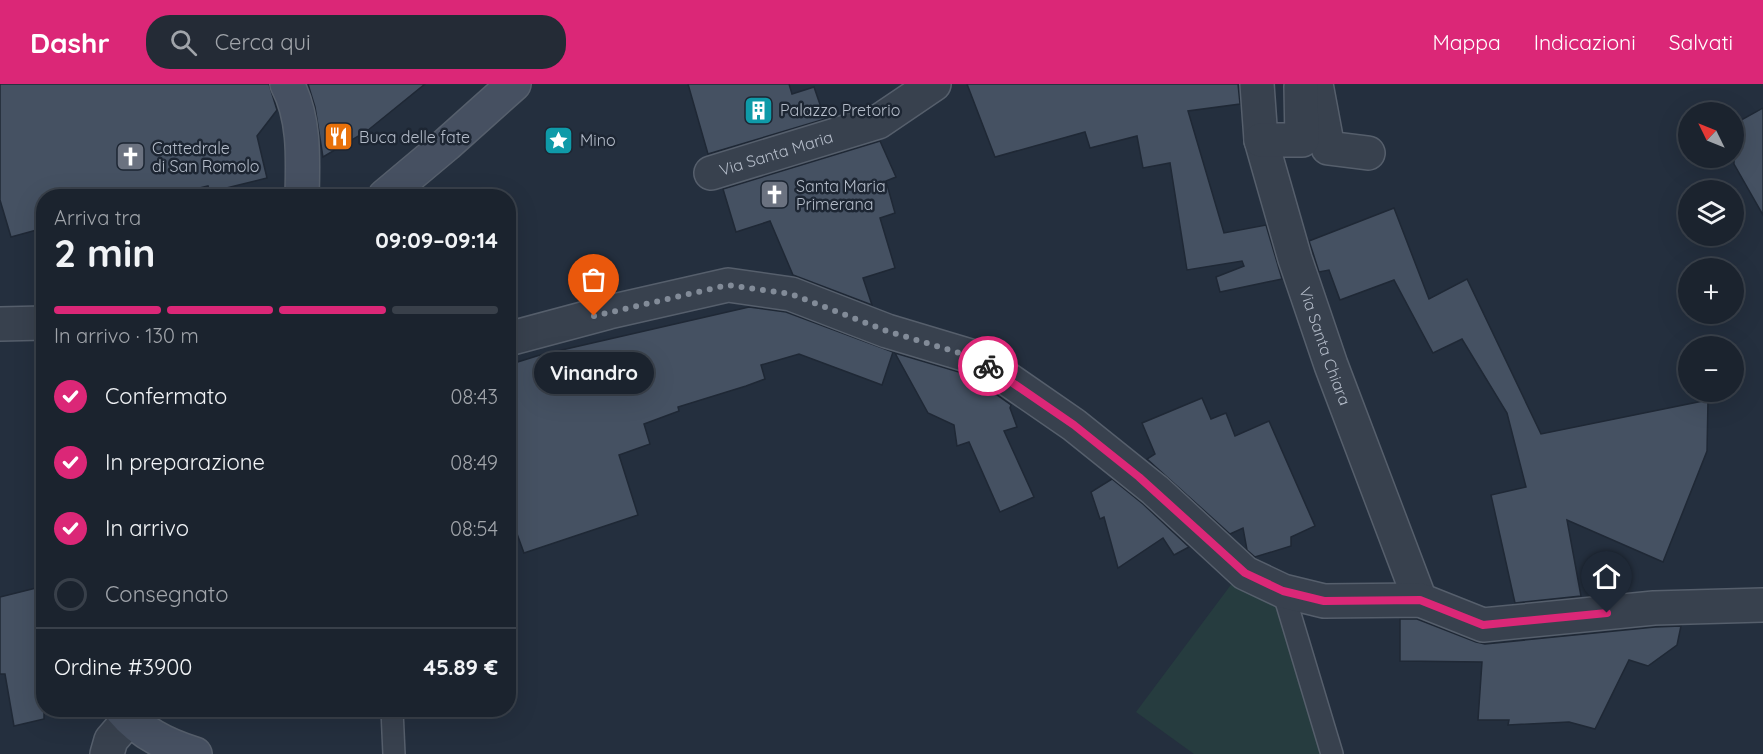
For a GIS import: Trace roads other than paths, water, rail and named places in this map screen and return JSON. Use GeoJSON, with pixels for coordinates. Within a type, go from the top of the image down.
{"type":"FeatureCollection","features":[{"type":"Feature","properties":{"kind":"main road"},"geometry":{"type":"LineString","coordinates":[[287,84],[296,104],[300,124],[302,189]]}},
{"type":"Feature","properties":{"kind":"main road"},"geometry":{"type":"LineString","coordinates":[[393,189],[514,84]]}},
{"type":"Feature","properties":{"kind":"main road"},"geometry":{"type":"LineString","coordinates":[[130,717],[174,748],[195,754]]}},
{"type":"Feature","properties":{"kind":"street","name":"Via Santa Maria"},"geometry":{"type":"LineString","coordinates":[[711,173],[878,122],[934,84]]}},
{"type":"Feature","properties":{"kind":"street","name":"Via Santa Chiara"},"geometry":{"type":"LineString","coordinates":[[1257,84],[1261,140],[1298,269],[1331,365],[1420,600]]}},
{"type":"Feature","properties":{"kind":"street"},"geometry":{"type":"LineString","coordinates":[[1261,140],[1302,140],[1300,84]]}},
{"type":"Feature","properties":{"kind":"street"},"geometry":{"type":"LineString","coordinates":[[1316,84],[1328,148],[1368,153]]}},
{"type":"Feature","properties":{"kind":"street"},"geometry":{"type":"LineString","coordinates":[[516,337],[609,312],[728,285],[791,294],[887,331],[976,358],[1074,425],[1155,490],[1245,573],[1283,591],[1324,601],[1420,600],[1483,625],[1654,608],[1763,605]]}},
{"type":"Feature","properties":{"kind":"street"},"geometry":{"type":"LineString","coordinates":[[0,324],[36,323]]}},
{"type":"Feature","properties":{"kind":"street"},"geometry":{"type":"LineString","coordinates":[[107,754],[111,740],[124,717]]}},
{"type":"Feature","properties":{"kind":"lane"},"geometry":{"type":"LineString","coordinates":[[1283,591],[1332,754]]}},
{"type":"Feature","properties":{"kind":"lane"},"geometry":{"type":"LineString","coordinates":[[393,717],[394,754]]}},
{"type":"Feature","properties":{"kind":"place","name":"Palazzo Pretorio"},"geometry":{"type":"Point","coordinates":[759,110]}},
{"type":"Feature","properties":{"kind":"place","name":"Buca delle fate"},"geometry":{"type":"Point","coordinates":[338,137]}},
{"type":"Feature","properties":{"kind":"place","name":"Mino"},"geometry":{"type":"Point","coordinates":[559,140]}},
{"type":"Feature","properties":{"kind":"place","name":"Cattedrale di San Romolo"},"geometry":{"type":"Point","coordinates":[131,157]}},
{"type":"Feature","properties":{"kind":"place","name":"Santa Maria Primerana"},"geometry":{"type":"Point","coordinates":[775,195]}},
{"type":"Feature","properties":{"kind":"place","name":"Vinandro"},"geometry":{"type":"Point","coordinates":[594,316]}}]}
